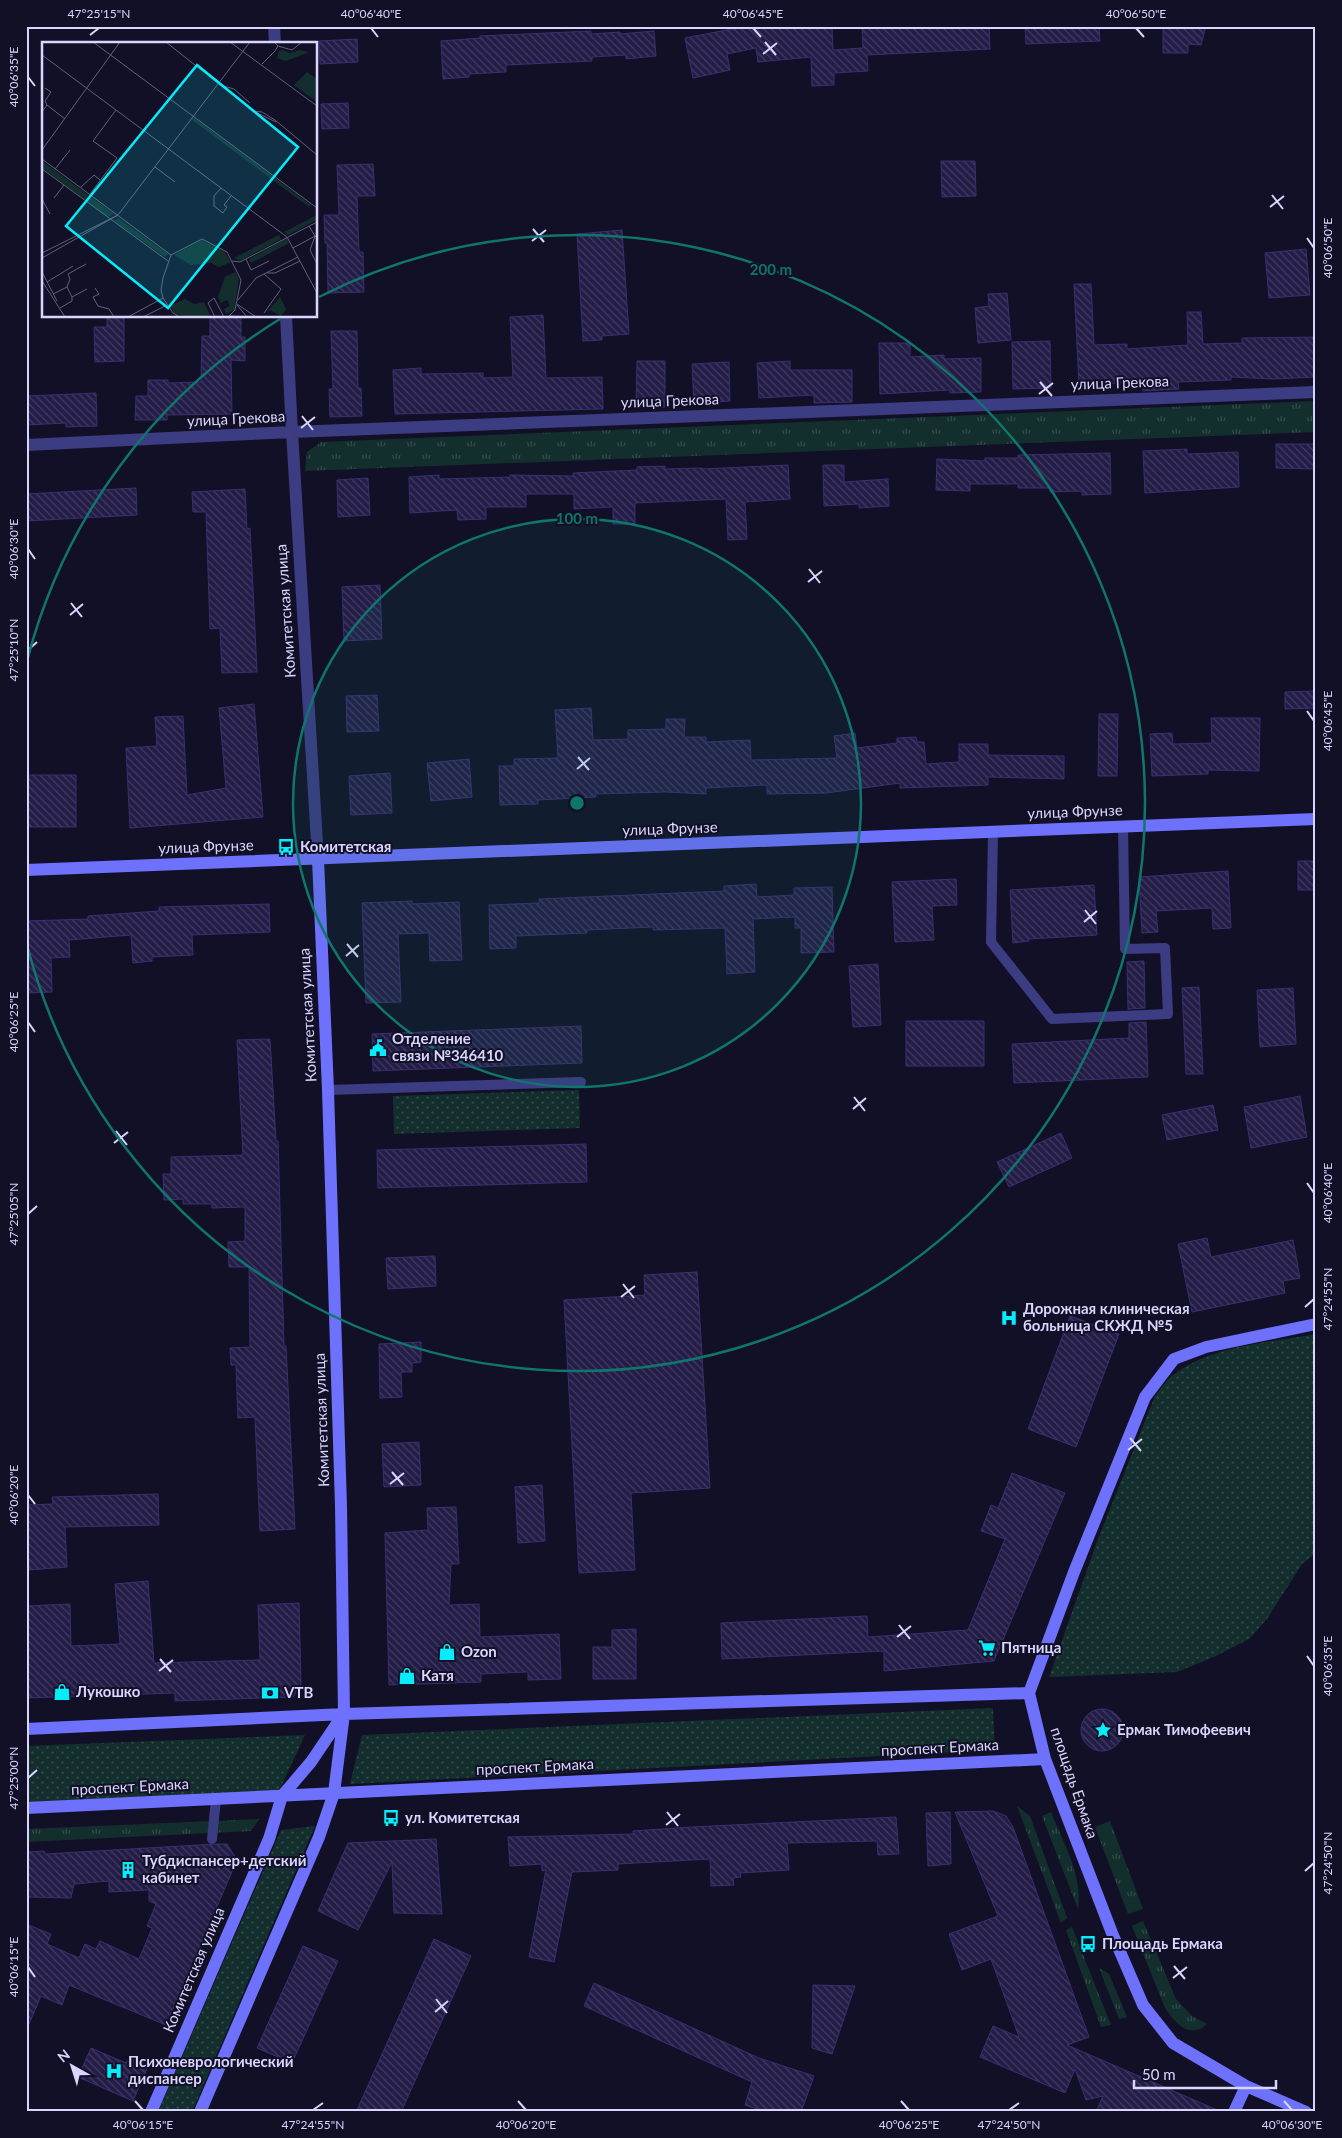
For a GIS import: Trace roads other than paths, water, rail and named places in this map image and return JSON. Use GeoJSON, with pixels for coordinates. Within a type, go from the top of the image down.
{"type":"FeatureCollection","features":[{"type":"Feature","properties":{"kind":"main road","name":"улица Фрунзе"},"geometry":{"type":"LineString","coordinates":[[26,870],[1316,818]]}},
{"type":"Feature","properties":{"kind":"main road","name":"Комитетская улица"},"geometry":{"type":"LineString","coordinates":[[200,2112],[319,1837],[334,1793],[344,1714],[341,1496],[328,1090],[318,859]]}},
{"type":"Feature","properties":{"kind":"main road"},"geometry":{"type":"LineString","coordinates":[[26,1729],[344,1714],[1029,1693],[1074,1572],[1145,1397],[1174,1359],[1206,1347],[1316,1324]]}},
{"type":"Feature","properties":{"kind":"main road","name":"площадь Ермака"},"geometry":{"type":"LineString","coordinates":[[1029,1693],[1045,1759],[1110,1930],[1142,2005],[1173,2043],[1246,2086],[1306,2112]]}},
{"type":"Feature","properties":{"kind":"main road","name":"Комитетская улица"},"geometry":{"type":"LineString","coordinates":[[151,2112],[268,1838],[282,1796],[311,1762],[344,1714]]}},
{"type":"Feature","properties":{"kind":"main road","name":"проспект Ермака"},"geometry":{"type":"LineString","coordinates":[[26,1808],[1045,1759]]}},
{"type":"Feature","properties":{"kind":"main road"},"geometry":{"type":"LineString","coordinates":[[1234,2112],[1246,2086]]}},
{"type":"Feature","properties":{"kind":"street"},"geometry":{"type":"LineString","coordinates":[[274,26],[274,42]]}},
{"type":"Feature","properties":{"kind":"street","name":"Комитетская улица"},"geometry":{"type":"LineString","coordinates":[[286,318],[318,859]]}},
{"type":"Feature","properties":{"kind":"street","name":"улица Грекова"},"geometry":{"type":"LineString","coordinates":[[26,445],[292,432],[1316,392]]}},
{"type":"Feature","properties":{"kind":"lane"},"geometry":{"type":"LineString","coordinates":[[993,832],[991,942],[1052,1019],[1168,1014],[1165,948],[1125,948],[1123,827]]}},
{"type":"Feature","properties":{"kind":"lane"},"geometry":{"type":"LineString","coordinates":[[328,1090],[580,1082]]}},
{"type":"Feature","properties":{"kind":"lane"},"geometry":{"type":"LineString","coordinates":[[212,1839],[216,1799]]}},
{"type":"Feature","properties":{"kind":"place","name":"Комитетская"},"geometry":{"type":"Point","coordinates":[286,847]}},
{"type":"Feature","properties":{"kind":"place","name":"Отделение связи №346410"},"geometry":{"type":"Point","coordinates":[378,1048]}},
{"type":"Feature","properties":{"kind":"place","name":"Дорожная клиническая больница СКЖД №5"},"geometry":{"type":"Point","coordinates":[1009,1318]}},
{"type":"Feature","properties":{"kind":"place","name":"Пятница"},"geometry":{"type":"Point","coordinates":[987,1648]}},
{"type":"Feature","properties":{"kind":"place","name":"Ozon"},"geometry":{"type":"Point","coordinates":[447,1652]}},
{"type":"Feature","properties":{"kind":"place","name":"Катя"},"geometry":{"type":"Point","coordinates":[407,1676]}},
{"type":"Feature","properties":{"kind":"place","name":"Лукошко"},"geometry":{"type":"Point","coordinates":[62,1692]}},
{"type":"Feature","properties":{"kind":"place","name":"VTB"},"geometry":{"type":"Point","coordinates":[270,1693]}},
{"type":"Feature","properties":{"kind":"place","name":"Ермак Тимофеевич"},"geometry":{"type":"Point","coordinates":[1103,1730]}},
{"type":"Feature","properties":{"kind":"place","name":"ул. Комитетская"},"geometry":{"type":"Point","coordinates":[391,1818]}},
{"type":"Feature","properties":{"kind":"place","name":"Тубдиспансер+детский кабинет"},"geometry":{"type":"Point","coordinates":[128,1870]}},
{"type":"Feature","properties":{"kind":"place","name":"Площадь Ермака"},"geometry":{"type":"Point","coordinates":[1088,1944]}},
{"type":"Feature","properties":{"kind":"place","name":"Психоневрологический диспансер"},"geometry":{"type":"Point","coordinates":[114,2071]}}]}
